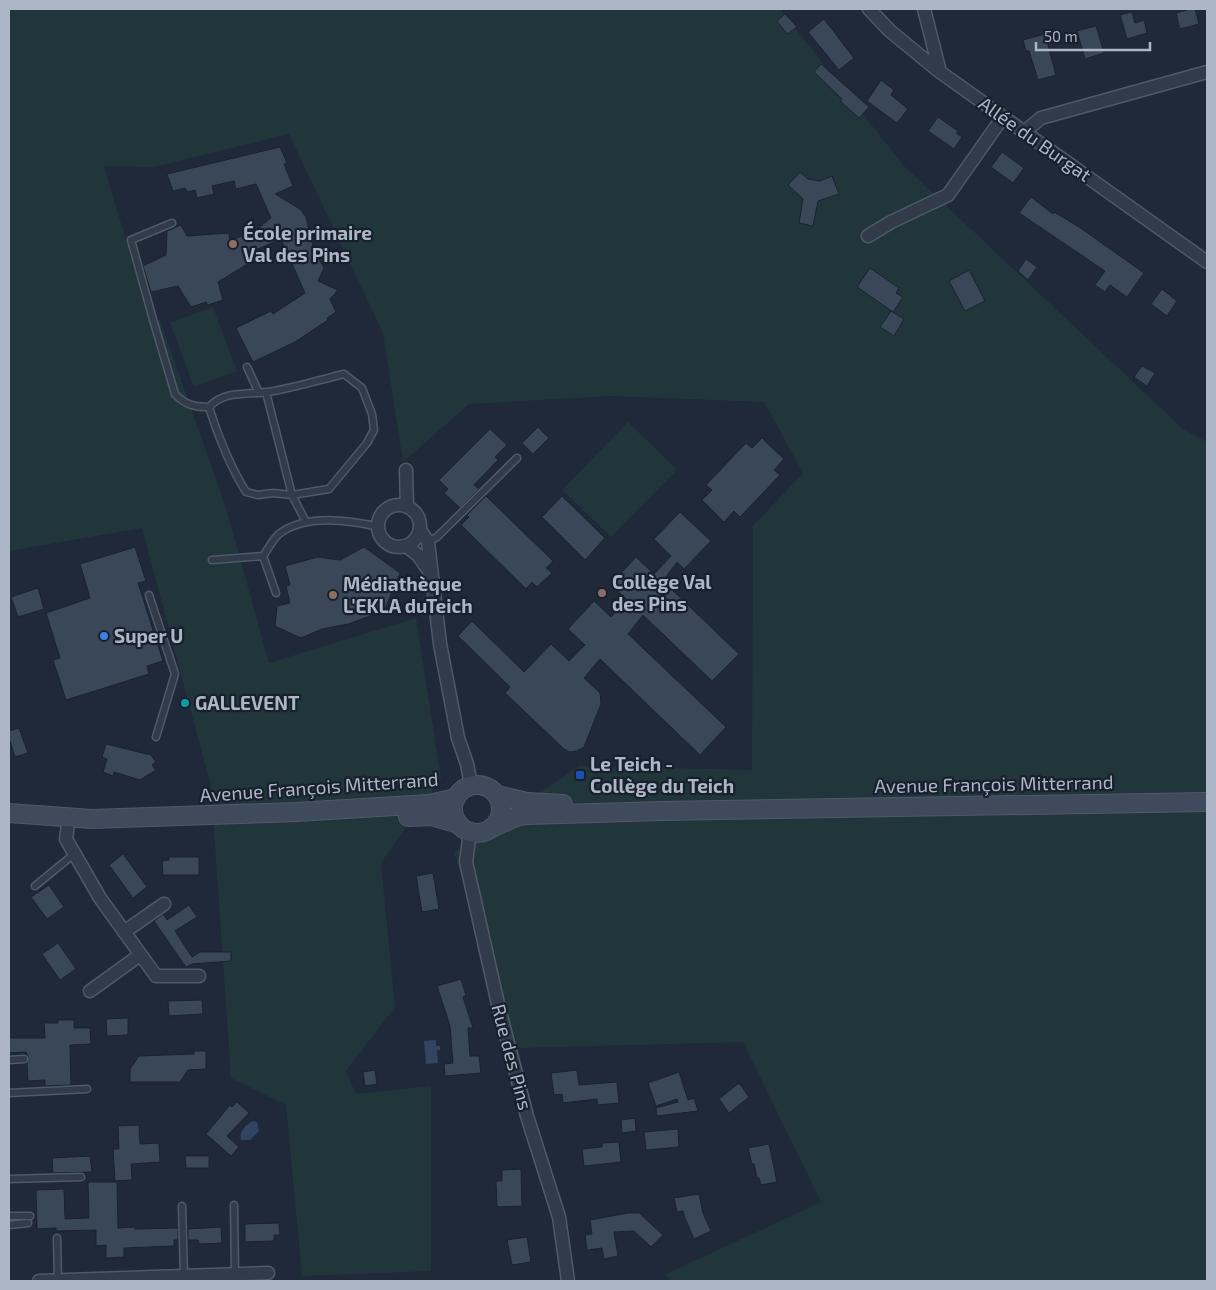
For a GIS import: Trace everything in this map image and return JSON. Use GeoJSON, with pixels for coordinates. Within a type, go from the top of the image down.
{"type":"FeatureCollection","features":[{"type":"Feature","properties":{"kind":"main road"},"geometry":{"type":"LineString","coordinates":[[471,785],[486,786],[497,795],[501,809],[500,816],[491,828],[478,833],[465,828],[453,811],[456,798],[460,792],[471,785]]}},
{"type":"Feature","properties":{"kind":"main road","name":"Avenue François Mitterrand"},"geometry":{"type":"LineString","coordinates":[[497,795],[527,802],[662,803],[781,809]]}},
{"type":"Feature","properties":{"kind":"main road","name":"Avenue François Mitterrand"},"geometry":{"type":"LineString","coordinates":[[9,813],[92,819],[184,816],[429,804],[456,798]]}},
{"type":"Feature","properties":{"kind":"main road","name":"Avenue François Mitterrand"},"geometry":{"type":"LineString","coordinates":[[491,828],[518,816],[781,809],[1207,802]]}},
{"type":"Feature","properties":{"kind":"main road","name":"Avenue François Mitterrand"},"geometry":{"type":"LineString","coordinates":[[184,816],[295,821],[431,816],[465,828]]}},
{"type":"Feature","properties":{"kind":"street","name":"Allée du Burgat"},"geometry":{"type":"LineString","coordinates":[[869,9],[890,31],[940,72],[1207,262]]}},
{"type":"Feature","properties":{"kind":"street"},"geometry":{"type":"LineString","coordinates":[[924,9],[940,72]]}},
{"type":"Feature","properties":{"kind":"street"},"geometry":{"type":"LineString","coordinates":[[1024,132],[1041,118],[1206,77]]}},
{"type":"Feature","properties":{"kind":"street"},"geometry":{"type":"LineString","coordinates":[[868,236],[891,222],[948,194],[1003,117]]}},
{"type":"Feature","properties":{"kind":"street"},"geometry":{"type":"LineString","coordinates":[[406,470],[407,507]]}},
{"type":"Feature","properties":{"kind":"street"},"geometry":{"type":"LineString","coordinates":[[393,506],[407,507],[418,516],[420,530],[414,542],[406,546],[394,546],[383,539],[379,527],[383,514],[393,506]]}},
{"type":"Feature","properties":{"kind":"street"},"geometry":{"type":"LineString","coordinates":[[420,530],[428,542],[430,574],[441,653],[458,738],[468,764],[471,785]]}},
{"type":"Feature","properties":{"kind":"street"},"geometry":{"type":"LineString","coordinates":[[406,546],[418,555],[430,574]]}},
{"type":"Feature","properties":{"kind":"street"},"geometry":{"type":"LineString","coordinates":[[69,817],[66,839],[74,854],[100,898],[156,976],[199,976]]}},
{"type":"Feature","properties":{"kind":"street","name":"Rue des Pins"},"geometry":{"type":"LineString","coordinates":[[465,828],[466,862],[498,1004],[527,1116],[559,1217],[568,1281]]}},
{"type":"Feature","properties":{"kind":"street"},"geometry":{"type":"LineString","coordinates":[[124,932],[164,904]]}},
{"type":"Feature","properties":{"kind":"street"},"geometry":{"type":"LineString","coordinates":[[90,991],[140,955]]}},
{"type":"Feature","properties":{"kind":"street"},"geometry":{"type":"LineString","coordinates":[[39,1281],[168,1279],[184,1276],[228,1276],[268,1273]]}},
{"type":"Feature","properties":{"kind":"lane"},"geometry":{"type":"LineString","coordinates":[[172,223],[131,240],[175,394],[182,401],[195,407],[209,406],[216,399],[235,394],[266,392],[344,374],[362,388],[372,414],[374,430],[368,443],[329,489],[292,495],[273,493],[258,495],[246,492],[236,475],[215,426],[209,406]]}},
{"type":"Feature","properties":{"kind":"lane"},"geometry":{"type":"LineString","coordinates":[[247,368],[259,393]]}},
{"type":"Feature","properties":{"kind":"lane"},"geometry":{"type":"LineString","coordinates":[[266,392],[292,495],[306,522]]}},
{"type":"Feature","properties":{"kind":"lane"},"geometry":{"type":"LineString","coordinates":[[428,542],[437,537],[517,458]]}},
{"type":"Feature","properties":{"kind":"lane"},"geometry":{"type":"LineString","coordinates":[[212,560],[263,556],[278,535],[293,526],[306,522],[353,521],[379,527]]}},
{"type":"Feature","properties":{"kind":"lane"},"geometry":{"type":"LineString","coordinates":[[263,556],[276,593]]}},
{"type":"Feature","properties":{"kind":"lane"},"geometry":{"type":"LineString","coordinates":[[150,595],[175,674],[156,737]]}},
{"type":"Feature","properties":{"kind":"lane"},"geometry":{"type":"LineString","coordinates":[[35,886],[74,854]]}},
{"type":"Feature","properties":{"kind":"lane"},"geometry":{"type":"LineString","coordinates":[[9,1060],[24,1059]]}},
{"type":"Feature","properties":{"kind":"lane"},"geometry":{"type":"LineString","coordinates":[[9,1093],[88,1089]]}},
{"type":"Feature","properties":{"kind":"lane"},"geometry":{"type":"LineString","coordinates":[[9,1179],[81,1177]]}},
{"type":"Feature","properties":{"kind":"lane"},"geometry":{"type":"LineString","coordinates":[[228,1276],[234,1205]]}},
{"type":"Feature","properties":{"kind":"lane"},"geometry":{"type":"LineString","coordinates":[[182,1206],[184,1276]]}},
{"type":"Feature","properties":{"kind":"lane"},"geometry":{"type":"LineString","coordinates":[[9,1216],[30,1216]]}},
{"type":"Feature","properties":{"kind":"lane"},"geometry":{"type":"LineString","coordinates":[[9,1224],[28,1224]]}},
{"type":"Feature","properties":{"kind":"lane"},"geometry":{"type":"LineString","coordinates":[[51,1281],[58,1238]]}},
{"type":"Feature","properties":{"kind":"green space"},"geometry":{"type":"Polygon","coordinates":[[[9,9],[780,9],[904,166],[1183,429],[1207,442],[1207,1281],[672,1281],[664,1275],[821,1202],[743,1042],[518,1048],[454,852],[579,766],[752,770],[753,526],[803,473],[764,402],[611,396],[469,404],[403,462],[383,333],[289,134],[154,167],[104,166],[150,321],[160,320],[226,508],[269,663],[416,618],[441,778],[381,863],[395,1007],[346,1071],[356,1094],[431,1086],[431,1271],[302,1276],[286,1105],[231,1078],[211,786],[142,528],[9,551],[9,9]]]}},
{"type":"Feature","properties":{"kind":"green space"},"geometry":{"type":"Polygon","coordinates":[[[213,307],[237,371],[194,387],[170,323],[213,307]]]}},
{"type":"Feature","properties":{"kind":"green space"},"geometry":{"type":"Polygon","coordinates":[[[628,422],[677,470],[611,537],[562,490],[628,422]]]}},
{"type":"Feature","properties":{"kind":"water"},"geometry":{"type":"Polygon","coordinates":[[[436,1040],[436,1046],[440,1046],[440,1050],[437,1050],[438,1063],[426,1064],[424,1041],[436,1040]]]}},
{"type":"Feature","properties":{"kind":"water"},"geometry":{"type":"Polygon","coordinates":[[[253,1121],[257,1122],[259,1131],[250,1140],[241,1140],[243,1129],[253,1121]]]}},
{"type":"Feature","properties":{"kind":"building"},"geometry":{"type":"Polygon","coordinates":[[[1195,9],[1199,24],[1180,29],[1176,13],[1195,9]]]}},
{"type":"Feature","properties":{"kind":"building"},"geometry":{"type":"Polygon","coordinates":[[[1132,12],[1135,23],[1144,20],[1147,33],[1127,39],[1120,15],[1132,12]]]}},
{"type":"Feature","properties":{"kind":"building"},"geometry":{"type":"Polygon","coordinates":[[[785,14],[797,27],[787,34],[777,21],[785,14]]]}},
{"type":"Feature","properties":{"kind":"building"},"geometry":{"type":"Polygon","coordinates":[[[824,19],[854,58],[839,70],[808,32],[824,19]]]}},
{"type":"Feature","properties":{"kind":"building"},"geometry":{"type":"Polygon","coordinates":[[[1096,26],[1104,53],[1085,59],[1077,31],[1096,26]]]}},
{"type":"Feature","properties":{"kind":"building"},"geometry":{"type":"Polygon","coordinates":[[[1045,34],[1056,75],[1038,80],[1029,51],[1026,51],[1023,40],[1045,34]]]}},
{"type":"Feature","properties":{"kind":"building"},"geometry":{"type":"Polygon","coordinates":[[[821,64],[869,107],[859,118],[840,101],[842,99],[814,72],[821,64]]]}},
{"type":"Feature","properties":{"kind":"building"},"geometry":{"type":"Polygon","coordinates":[[[881,80],[894,90],[891,95],[908,109],[897,123],[867,101],[881,80]]]}},
{"type":"Feature","properties":{"kind":"building"},"geometry":{"type":"Polygon","coordinates":[[[938,117],[958,131],[956,133],[962,137],[954,149],[928,131],[938,117]]]}},
{"type":"Feature","properties":{"kind":"building"},"geometry":{"type":"Polygon","coordinates":[[[280,147],[287,163],[284,164],[293,186],[275,194],[300,209],[306,217],[314,250],[324,268],[318,281],[338,290],[330,299],[336,312],[327,318],[328,320],[295,342],[253,362],[236,328],[271,311],[273,314],[305,293],[281,239],[251,252],[254,260],[218,282],[223,300],[208,305],[206,302],[191,307],[178,286],[151,292],[143,266],[166,255],[167,231],[181,225],[187,236],[229,233],[230,241],[257,229],[271,218],[256,184],[236,189],[234,181],[212,186],[214,194],[197,198],[195,190],[187,192],[185,188],[173,191],[167,174],[280,147]]]}},
{"type":"Feature","properties":{"kind":"building"},"geometry":{"type":"Polygon","coordinates":[[[1002,152],[1024,168],[1013,183],[991,167],[1002,152]]]}},
{"type":"Feature","properties":{"kind":"building"},"geometry":{"type":"Polygon","coordinates":[[[800,172],[808,179],[820,181],[832,176],[839,194],[818,201],[813,226],[799,223],[803,199],[788,185],[800,172]]]}},
{"type":"Feature","properties":{"kind":"building"},"geometry":{"type":"Polygon","coordinates":[[[1031,197],[1053,214],[1054,212],[1079,227],[1144,273],[1127,297],[1110,285],[1105,292],[1095,285],[1105,271],[1019,213],[1031,197]]]}},
{"type":"Feature","properties":{"kind":"building"},"geometry":{"type":"Polygon","coordinates":[[[1026,259],[1037,267],[1028,280],[1018,271],[1026,259]]]}},
{"type":"Feature","properties":{"kind":"building"},"geometry":{"type":"Polygon","coordinates":[[[870,268],[899,288],[896,293],[903,297],[893,312],[857,287],[870,268]]]}},
{"type":"Feature","properties":{"kind":"building"},"geometry":{"type":"Polygon","coordinates":[[[969,270],[985,301],[965,311],[949,281],[969,270]]]}},
{"type":"Feature","properties":{"kind":"building"},"geometry":{"type":"Polygon","coordinates":[[[1162,289],[1177,301],[1167,316],[1151,304],[1162,289]]]}},
{"type":"Feature","properties":{"kind":"building"},"geometry":{"type":"Polygon","coordinates":[[[891,311],[904,319],[894,336],[880,327],[891,311]]]}},
{"type":"Feature","properties":{"kind":"building"},"geometry":{"type":"Polygon","coordinates":[[[1142,366],[1155,373],[1147,386],[1134,377],[1142,366]]]}},
{"type":"Feature","properties":{"kind":"building"},"geometry":{"type":"Polygon","coordinates":[[[538,427],[549,438],[533,454],[522,443],[538,427]]]}},
{"type":"Feature","properties":{"kind":"building"},"geometry":{"type":"Polygon","coordinates":[[[490,429],[507,445],[495,457],[498,460],[474,485],[479,489],[460,508],[444,493],[448,489],[439,480],[490,429]]]}},
{"type":"Feature","properties":{"kind":"building"},"geometry":{"type":"Polygon","coordinates":[[[762,438],[784,459],[774,470],[780,475],[740,517],[734,511],[724,522],[702,500],[712,490],[706,485],[746,443],[752,448],[762,438]]]}},
{"type":"Feature","properties":{"kind":"building"},"geometry":{"type":"Polygon","coordinates":[[[486,496],[553,561],[546,568],[552,573],[537,587],[532,582],[526,589],[461,525],[469,517],[467,515],[486,496]]]}},
{"type":"Feature","properties":{"kind":"building"},"geometry":{"type":"Polygon","coordinates":[[[562,496],[605,538],[585,560],[542,517],[562,496]]]}},
{"type":"Feature","properties":{"kind":"building"},"geometry":{"type":"Polygon","coordinates":[[[680,512],[711,541],[684,569],[677,562],[663,581],[739,654],[712,681],[643,615],[628,634],[726,727],[700,755],[600,659],[584,678],[600,693],[601,704],[584,747],[570,752],[564,749],[505,693],[510,687],[458,636],[472,621],[524,672],[551,644],[569,661],[585,645],[568,629],[594,601],[611,617],[627,600],[611,584],[636,557],[654,574],[671,556],[654,539],[680,512]]]}},
{"type":"Feature","properties":{"kind":"building","name":"Super U"},"geometry":{"type":"Polygon","coordinates":[[[135,547],[146,581],[138,583],[163,661],[147,666],[149,674],[66,700],[53,660],[60,658],[46,613],[90,598],[80,564],[135,547]]]}},
{"type":"Feature","properties":{"kind":"building"},"geometry":{"type":"Polygon","coordinates":[[[364,547],[400,573],[384,611],[348,624],[322,629],[301,638],[275,626],[277,606],[290,603],[286,586],[290,585],[285,566],[318,557],[340,560],[364,547]]]}},
{"type":"Feature","properties":{"kind":"building"},"geometry":{"type":"Polygon","coordinates":[[[38,588],[44,609],[18,617],[11,597],[38,588]]]}},
{"type":"Feature","properties":{"kind":"building"},"geometry":{"type":"Polygon","coordinates":[[[19,728],[28,753],[15,757],[9,738],[9,731],[19,728]]]}},
{"type":"Feature","properties":{"kind":"building"},"geometry":{"type":"Polygon","coordinates":[[[106,744],[151,755],[156,762],[152,765],[156,770],[140,780],[114,772],[113,776],[103,772],[107,759],[102,757],[106,744]]]}},
{"type":"Feature","properties":{"kind":"building"},"geometry":{"type":"Polygon","coordinates":[[[123,854],[147,887],[133,898],[109,865],[123,854]]]}},
{"type":"Feature","properties":{"kind":"building"},"geometry":{"type":"Polygon","coordinates":[[[169,857],[199,857],[199,875],[163,875],[162,861],[169,860],[169,857]]]}},
{"type":"Feature","properties":{"kind":"building"},"geometry":{"type":"Polygon","coordinates":[[[433,873],[439,909],[422,912],[416,876],[433,873]]]}},
{"type":"Feature","properties":{"kind":"building"},"geometry":{"type":"Polygon","coordinates":[[[49,885],[64,907],[47,919],[31,897],[49,885]]]}},
{"type":"Feature","properties":{"kind":"building"},"geometry":{"type":"Polygon","coordinates":[[[189,905],[197,917],[175,931],[192,957],[200,952],[231,952],[231,961],[192,964],[186,967],[184,964],[181,964],[183,963],[154,921],[163,914],[167,920],[189,905]]]}},
{"type":"Feature","properties":{"kind":"building"},"geometry":{"type":"Polygon","coordinates":[[[58,943],[76,969],[60,980],[42,954],[58,943]]]}},
{"type":"Feature","properties":{"kind":"building"},"geometry":{"type":"Polygon","coordinates":[[[461,979],[466,995],[463,997],[473,1028],[468,1028],[470,1056],[479,1056],[481,1073],[445,1076],[444,1064],[453,1063],[450,1026],[437,986],[461,979]]]}},
{"type":"Feature","properties":{"kind":"building"},"geometry":{"type":"Polygon","coordinates":[[[202,1000],[203,1014],[169,1016],[168,1001],[202,1000]]]}},
{"type":"Feature","properties":{"kind":"building"},"geometry":{"type":"Polygon","coordinates":[[[128,1018],[128,1035],[107,1036],[106,1019],[128,1018]]]}},
{"type":"Feature","properties":{"kind":"building"},"geometry":{"type":"Polygon","coordinates":[[[58,1020],[74,1020],[74,1028],[90,1028],[91,1044],[70,1045],[71,1085],[45,1086],[45,1080],[28,1081],[28,1057],[26,1052],[9,1053],[9,1038],[45,1038],[44,1023],[58,1023],[58,1020]]]}},
{"type":"Feature","properties":{"kind":"building"},"geometry":{"type":"Polygon","coordinates":[[[194,1051],[206,1051],[206,1069],[188,1070],[180,1082],[130,1082],[130,1069],[139,1056],[194,1054],[194,1051]]]}},
{"type":"Feature","properties":{"kind":"building"},"geometry":{"type":"Polygon","coordinates":[[[375,1070],[377,1084],[365,1086],[363,1072],[375,1070]]]}},
{"type":"Feature","properties":{"kind":"building"},"geometry":{"type":"Polygon","coordinates":[[[577,1070],[579,1085],[617,1082],[619,1103],[598,1105],[597,1099],[563,1103],[562,1094],[554,1095],[551,1073],[577,1070]]]}},
{"type":"Feature","properties":{"kind":"building"},"geometry":{"type":"Polygon","coordinates":[[[679,1072],[688,1100],[694,1098],[698,1111],[657,1116],[656,1108],[678,1102],[677,1099],[656,1106],[648,1083],[679,1072]]]}},
{"type":"Feature","properties":{"kind":"building"},"geometry":{"type":"Polygon","coordinates":[[[739,1083],[749,1097],[729,1113],[719,1099],[739,1083]]]}},
{"type":"Feature","properties":{"kind":"building"},"geometry":{"type":"Polygon","coordinates":[[[237,1102],[249,1113],[227,1136],[239,1147],[231,1156],[206,1134],[230,1105],[232,1107],[237,1102]]]}},
{"type":"Feature","properties":{"kind":"building"},"geometry":{"type":"Polygon","coordinates":[[[635,1118],[636,1131],[622,1133],[621,1120],[635,1118]]]}},
{"type":"Feature","properties":{"kind":"building"},"geometry":{"type":"Polygon","coordinates":[[[139,1125],[140,1144],[159,1143],[160,1162],[131,1164],[132,1180],[115,1181],[113,1149],[119,1149],[118,1126],[139,1125]]]}},
{"type":"Feature","properties":{"kind":"building"},"geometry":{"type":"Polygon","coordinates":[[[678,1129],[679,1147],[646,1150],[644,1132],[678,1129]]]}},
{"type":"Feature","properties":{"kind":"building"},"geometry":{"type":"Polygon","coordinates":[[[619,1142],[621,1162],[584,1166],[582,1149],[602,1147],[602,1143],[619,1142]]]}},
{"type":"Feature","properties":{"kind":"building"},"geometry":{"type":"Polygon","coordinates":[[[769,1144],[777,1182],[761,1185],[759,1178],[757,1178],[754,1164],[752,1164],[748,1148],[769,1144]]]}},
{"type":"Feature","properties":{"kind":"building"},"geometry":{"type":"Polygon","coordinates":[[[90,1156],[92,1172],[53,1173],[52,1158],[90,1156]]]}},
{"type":"Feature","properties":{"kind":"building"},"geometry":{"type":"Polygon","coordinates":[[[185,1156],[209,1156],[209,1168],[186,1168],[185,1156]]]}},
{"type":"Feature","properties":{"kind":"building"},"geometry":{"type":"Polygon","coordinates":[[[521,1169],[522,1206],[497,1207],[496,1181],[502,1181],[502,1170],[521,1169]]]}},
{"type":"Feature","properties":{"kind":"building"},"geometry":{"type":"Polygon","coordinates":[[[88,1182],[117,1182],[118,1228],[178,1228],[178,1240],[174,1240],[174,1246],[124,1248],[124,1257],[106,1258],[106,1245],[96,1246],[96,1230],[56,1231],[56,1228],[37,1229],[36,1190],[64,1189],[65,1219],[89,1218],[88,1182]]]}},
{"type":"Feature","properties":{"kind":"building"},"geometry":{"type":"Polygon","coordinates":[[[699,1194],[703,1213],[711,1231],[694,1239],[683,1211],[677,1212],[674,1198],[699,1194]]]}},
{"type":"Feature","properties":{"kind":"building"},"geometry":{"type":"Polygon","coordinates":[[[628,1213],[639,1213],[663,1235],[651,1247],[634,1231],[614,1232],[618,1256],[604,1259],[602,1248],[587,1250],[585,1235],[592,1234],[590,1220],[628,1213]]]}},
{"type":"Feature","properties":{"kind":"building"},"geometry":{"type":"Polygon","coordinates":[[[279,1223],[280,1235],[274,1235],[274,1241],[245,1242],[245,1224],[279,1223]]]}},
{"type":"Feature","properties":{"kind":"building"},"geometry":{"type":"Polygon","coordinates":[[[221,1227],[222,1243],[199,1244],[198,1240],[188,1240],[188,1229],[221,1227]]]}},
{"type":"Feature","properties":{"kind":"building"},"geometry":{"type":"Polygon","coordinates":[[[527,1237],[531,1262],[512,1265],[507,1240],[527,1237]]]}},
{"type":"Feature","properties":{"kind":"place","name":"École primaire Val des Pins"},"geometry":{"type":"Point","coordinates":[233,244]}},
{"type":"Feature","properties":{"kind":"place","name":"Collège Val des Pins"},"geometry":{"type":"Point","coordinates":[602,593]}},
{"type":"Feature","properties":{"kind":"place","name":"Médiathèque L'EKLA duTeich"},"geometry":{"type":"Point","coordinates":[333,595]}},
{"type":"Feature","properties":{"kind":"place","name":"Super U"},"geometry":{"type":"Point","coordinates":[104,636]}},
{"type":"Feature","properties":{"kind":"place","name":"GALLEVENT"},"geometry":{"type":"Point","coordinates":[185,703]}},
{"type":"Feature","properties":{"kind":"place","name":"Le Teich - Collège du Teich"},"geometry":{"type":"Point","coordinates":[580,775]}}]}
